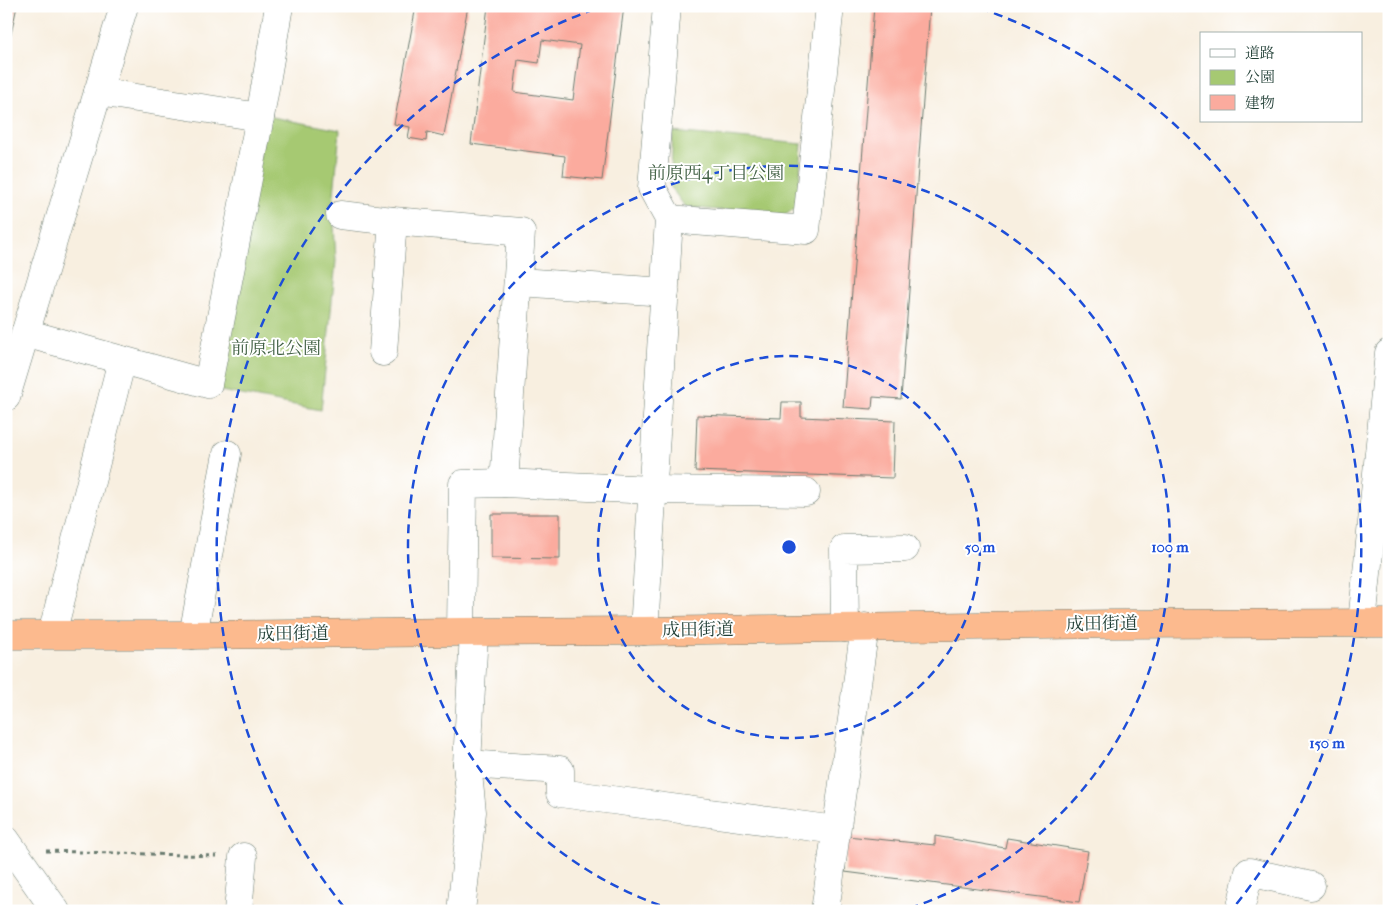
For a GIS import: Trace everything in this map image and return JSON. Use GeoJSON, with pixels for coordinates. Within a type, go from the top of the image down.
{"type":"FeatureCollection","features":[{"type":"Feature","properties":{"kind":"highway","name":"成田街道"},"geometry":{"type":"LineString","coordinates":[[6,635],[644,631],[1389,622]]}},
{"type":"Feature","properties":{"kind":"street"},"geometry":{"type":"LineString","coordinates":[[6,396],[124,6]]}},
{"type":"Feature","properties":{"kind":"street"},"geometry":{"type":"LineString","coordinates":[[26,333],[208,384],[260,117],[279,6]]}},
{"type":"Feature","properties":{"kind":"street"},"geometry":{"type":"LineString","coordinates":[[644,631],[669,219],[652,188],[667,6]]}},
{"type":"Feature","properties":{"kind":"street"},"geometry":{"type":"LineString","coordinates":[[669,219],[806,230],[830,6]]}},
{"type":"Feature","properties":{"kind":"street"},"geometry":{"type":"LineString","coordinates":[[98,92],[260,117]]}},
{"type":"Feature","properties":{"kind":"street"},"geometry":{"type":"LineString","coordinates":[[340,215],[521,232],[504,483]]}},
{"type":"Feature","properties":{"kind":"street"},"geometry":{"type":"LineString","coordinates":[[383,352],[392,221]]}},
{"type":"Feature","properties":{"kind":"street"},"geometry":{"type":"LineString","coordinates":[[518,282],[665,292]]}},
{"type":"Feature","properties":{"kind":"street"},"geometry":{"type":"LineString","coordinates":[[1362,623],[1389,353]]}},
{"type":"Feature","properties":{"kind":"street"},"geometry":{"type":"LineString","coordinates":[[52,634],[122,360]]}},
{"type":"Feature","properties":{"kind":"street"},"geometry":{"type":"LineString","coordinates":[[193,635],[227,454]]}},
{"type":"Feature","properties":{"kind":"street"},"geometry":{"type":"LineString","coordinates":[[461,911],[472,812],[467,764],[468,632],[463,484],[504,483],[652,490],[806,492]]}},
{"type":"Feature","properties":{"kind":"street"},"geometry":{"type":"LineString","coordinates":[[825,911],[836,830],[855,627],[844,549],[905,548]]}},
{"type":"Feature","properties":{"kind":"street"},"geometry":{"type":"LineString","coordinates":[[467,764],[560,770],[560,793],[836,830]]}},
{"type":"Feature","properties":{"kind":"street"},"geometry":{"type":"LineString","coordinates":[[10,845],[56,911]]}},
{"type":"Feature","properties":{"kind":"street"},"geometry":{"type":"LineString","coordinates":[[238,911],[242,857]]}},
{"type":"Feature","properties":{"kind":"street"},"geometry":{"type":"LineString","coordinates":[[1240,911],[1249,872],[1311,886]]}},
{"type":"Feature","properties":{"kind":"path"},"geometry":{"type":"LineString","coordinates":[[10,845],[242,857]]}},
{"type":"Feature","properties":{"kind":"green space","name":"前原北公園"},"geometry":{"type":"Polygon","coordinates":[[[267,116],[340,130],[333,205],[336,261],[321,410],[216,390],[267,116]]]}},
{"type":"Feature","properties":{"kind":"green space","name":"前原西4丁目公園"},"geometry":{"type":"Polygon","coordinates":[[[673,132],[802,144],[798,206],[784,216],[685,207],[670,186],[673,132]]]}},
{"type":"Feature","properties":{"kind":"building"},"geometry":{"type":"Polygon","coordinates":[[[6,6],[17,6],[7,53],[6,53],[6,6]]]}},
{"type":"Feature","properties":{"kind":"building"},"geometry":{"type":"Polygon","coordinates":[[[416,6],[468,6],[444,136],[427,132],[426,141],[408,138],[410,127],[394,124],[416,6]]]}},
{"type":"Feature","properties":{"kind":"building"},"geometry":{"type":"Polygon","coordinates":[[[488,6],[624,6],[602,180],[563,176],[565,156],[471,144],[488,6]],[[542,40],[539,63],[518,60],[514,92],[573,100],[580,45],[542,40]]]}},
{"type":"Feature","properties":{"kind":"building"},"geometry":{"type":"Polygon","coordinates":[[[874,6],[930,6],[901,399],[873,397],[872,409],[843,407],[874,6]]]}},
{"type":"Feature","properties":{"kind":"building"},"geometry":{"type":"Polygon","coordinates":[[[782,402],[801,402],[801,417],[895,421],[893,478],[695,471],[697,415],[781,418],[782,402]]]}},
{"type":"Feature","properties":{"kind":"building"},"geometry":{"type":"Polygon","coordinates":[[[491,514],[560,514],[560,559],[491,558],[491,514]]]}},
{"type":"Feature","properties":{"kind":"building"},"geometry":{"type":"Polygon","coordinates":[[[847,836],[935,845],[935,836],[1005,848],[1007,838],[1088,851],[1079,902],[845,872],[847,836]]]}}]}
